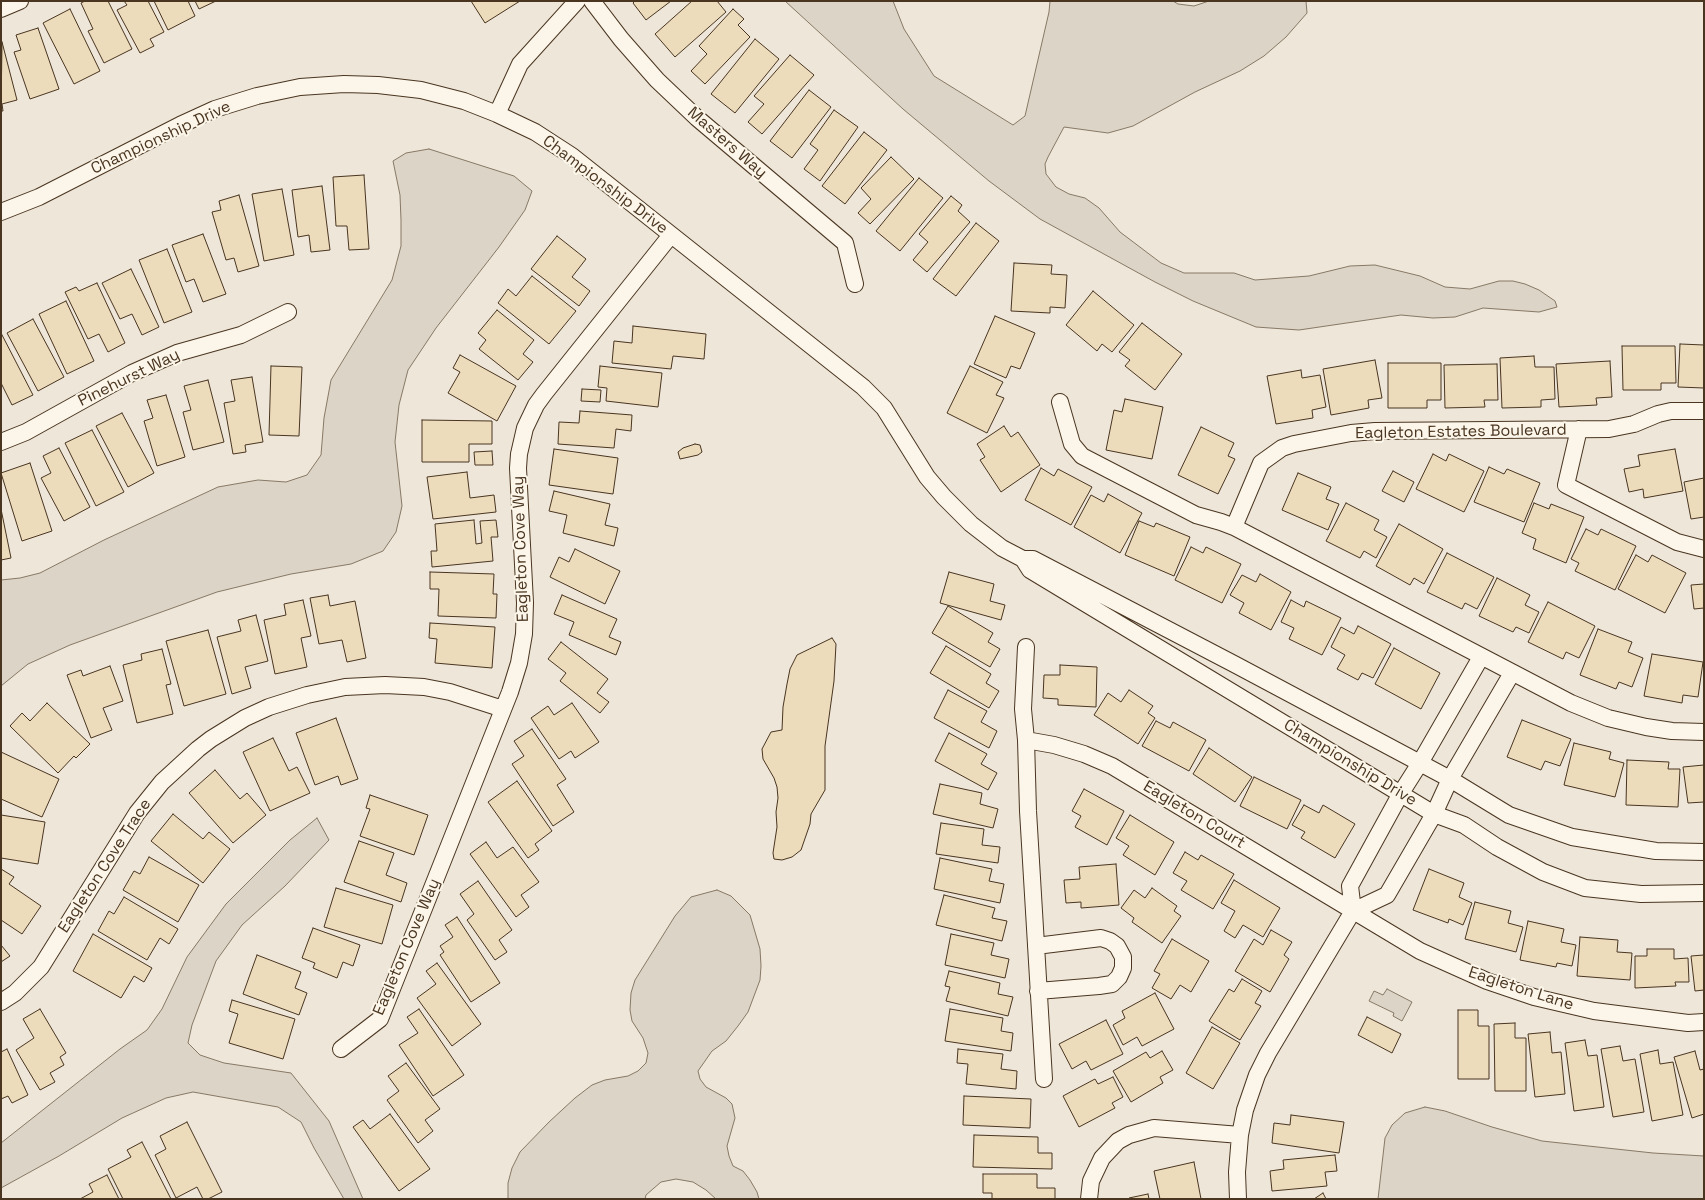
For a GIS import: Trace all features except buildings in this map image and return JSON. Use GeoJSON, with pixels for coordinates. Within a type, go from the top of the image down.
{"type":"FeatureCollection","features":[{"type":"Feature","properties":{"kind":"street"},"geometry":{"type":"LineString","coordinates":[[1,9],[20,1]]}},
{"type":"Feature","properties":{"kind":"street"},"geometry":{"type":"LineString","coordinates":[[497,114],[520,64],[577,1]]}},
{"type":"Feature","properties":{"kind":"street","name":"Masters Way"},"geometry":{"type":"LineString","coordinates":[[592,1],[621,40],[657,80],[696,118],[845,243],[855,284]]}},
{"type":"Feature","properties":{"kind":"street","name":"Championship Drive"},"geometry":{"type":"LineString","coordinates":[[1,212],[39,197],[215,109],[257,96],[300,87],[378,84],[421,90],[464,101],[497,114],[535,132],[572,156],[874,397],[892,420],[927,477],[944,497],[971,524],[1002,548],[1022,559],[1030,570],[1434,814],[1464,824],[1497,847],[1543,872],[1585,888],[1641,894],[1704,893]]}},
{"type":"Feature","properties":{"kind":"street","name":"Eagleton Cove Way"},"geometry":{"type":"LineString","coordinates":[[341,1049],[380,1019],[503,709],[519,663],[524,634],[526,603],[518,454],[525,428],[536,405],[544,394],[671,234]]}},
{"type":"Feature","properties":{"kind":"street","name":"Pinehurst Way"},"geometry":{"type":"LineString","coordinates":[[1,442],[26,432],[132,373],[177,353],[241,335],[288,312]]}},
{"type":"Feature","properties":{"kind":"street"},"geometry":{"type":"LineString","coordinates":[[1060,402],[1072,444],[1082,456],[1196,515],[1234,527],[1571,703],[1608,718],[1646,727],[1672,731],[1704,732]]}},
{"type":"Feature","properties":{"kind":"street","name":"Eagleton Estates Boulevard"},"geometry":{"type":"LineString","coordinates":[[1234,527],[1261,463],[1282,448],[1294,444],[1350,433],[1375,431],[1622,427],[1671,411],[1704,411]]}},
{"type":"Feature","properties":{"kind":"street"},"geometry":{"type":"LineString","coordinates":[[1579,429],[1566,485],[1677,542],[1704,550]]}},
{"type":"Feature","properties":{"kind":"street","name":"Championship Drive"},"geometry":{"type":"LineString","coordinates":[[1022,559],[1033,559],[1450,779],[1509,815],[1572,837],[1656,851],[1704,852]]}},
{"type":"Feature","properties":{"kind":"street"},"geometry":{"type":"LineString","coordinates":[[1026,647],[1023,710],[1044,1079]]}},
{"type":"Feature","properties":{"kind":"street"},"geometry":{"type":"LineString","coordinates":[[1353,911],[1350,886],[1400,793],[1420,763],[1481,657]]}},
{"type":"Feature","properties":{"kind":"street"},"geometry":{"type":"LineString","coordinates":[[1238,1199],[1237,1172],[1240,1135],[1254,1084],[1268,1053],[1353,911],[1388,896],[1434,814],[1450,779],[1512,673]]}},
{"type":"Feature","properties":{"kind":"street","name":"Eagleton Cove Trace"},"geometry":{"type":"LineString","coordinates":[[1,1002],[15,992],[41,967],[137,813],[162,782],[205,744],[245,718],[269,707],[307,695],[345,687],[385,684],[424,687],[450,692],[503,709]]}},
{"type":"Feature","properties":{"kind":"street","name":"Eagleton Court"},"geometry":{"type":"LineString","coordinates":[[1026,740],[1054,745],[1084,754],[1112,766],[1353,911]]}},
{"type":"Feature","properties":{"kind":"street","name":"Eagleton Lane"},"geometry":{"type":"LineString","coordinates":[[1353,911],[1442,962],[1487,981],[1534,997],[1594,1012],[1688,1023],[1704,1022]]}},
{"type":"Feature","properties":{"kind":"street"},"geometry":{"type":"LineString","coordinates":[[1036,946],[1101,938],[1117,946],[1123,957],[1123,968],[1119,977],[1112,984],[1038,991]]}},
{"type":"Feature","properties":{"kind":"street"},"geometry":{"type":"LineString","coordinates":[[1089,1199],[1091,1181],[1102,1158],[1118,1141],[1129,1135],[1154,1128],[1167,1128],[1240,1135]]}},
{"type":"Feature","properties":{"kind":"shaded area"},"geometry":{"type":"Polygon","coordinates":[[[1,1],[1704,1],[1704,1199],[1,1199],[1,1]]]}},
{"type":"Feature","properties":{"kind":"shaded area"},"geometry":{"type":"Polygon","coordinates":[[[785,1],[893,1],[904,29],[934,76],[1013,125],[1025,116],[1050,1],[1173,1],[1178,4],[1194,6],[1209,1],[1306,1],[1307,13],[1286,37],[1264,56],[1240,71],[1195,92],[1133,126],[1108,133],[1064,127],[1045,164],[1046,174],[1056,187],[1069,194],[1085,198],[1099,208],[1120,232],[1161,263],[1184,273],[1234,273],[1255,280],[1309,276],[1350,266],[1375,265],[1420,276],[1445,287],[1470,289],[1499,281],[1513,281],[1539,290],[1555,301],[1557,307],[1539,312],[1483,308],[1455,317],[1433,318],[1401,315],[1299,330],[1256,327],[1193,301],[1155,282],[1040,219],[989,181],[903,109],[785,1]]]}},
{"type":"Feature","properties":{"kind":"shaded area"},"geometry":{"type":"Polygon","coordinates":[[[429,149],[514,176],[532,191],[525,210],[499,247],[436,328],[408,370],[399,405],[395,442],[402,506],[396,532],[383,551],[351,564],[291,574],[217,592],[70,645],[28,664],[1,686],[1,580],[40,573],[104,540],[218,487],[258,480],[286,482],[307,475],[321,455],[324,418],[331,380],[392,280],[401,246],[400,195],[393,161],[406,153],[429,149]]]}},
{"type":"Feature","properties":{"kind":"shaded area"},"geometry":{"type":"Polygon","coordinates":[[[317,818],[329,840],[285,886],[242,925],[216,961],[192,1025],[188,1043],[200,1055],[224,1063],[291,1073],[329,1121],[363,1199],[344,1199],[301,1122],[278,1107],[193,1092],[166,1098],[122,1118],[1,1188],[1,1143],[120,1049],[147,1030],[162,1009],[187,957],[226,904],[290,840],[317,818]]]}},
{"type":"Feature","properties":{"kind":"shaded area"},"geometry":{"type":"Polygon","coordinates":[[[717,890],[731,896],[750,915],[760,949],[760,980],[748,1012],[726,1041],[712,1051],[698,1071],[700,1079],[706,1087],[726,1098],[732,1104],[735,1118],[727,1146],[729,1156],[733,1166],[743,1171],[750,1180],[759,1199],[716,1199],[693,1182],[676,1179],[661,1182],[646,1195],[645,1199],[508,1199],[508,1183],[512,1168],[520,1152],[549,1122],[592,1085],[605,1080],[628,1076],[638,1071],[646,1063],[648,1053],[643,1038],[632,1021],[630,1010],[631,993],[635,980],[675,916],[691,897],[717,890]]]}},
{"type":"Feature","properties":{"kind":"shaded area"},"geometry":{"type":"Polygon","coordinates":[[[1387,989],[1412,1002],[1402,1021],[1393,1016],[1394,1013],[1369,1001],[1374,991],[1383,995],[1387,989]]]}},
{"type":"Feature","properties":{"kind":"shaded area"},"geometry":{"type":"Polygon","coordinates":[[[1425,1107],[1445,1111],[1542,1141],[1653,1153],[1704,1156],[1704,1199],[1378,1199],[1385,1138],[1392,1125],[1405,1113],[1425,1107]]]}}]}
